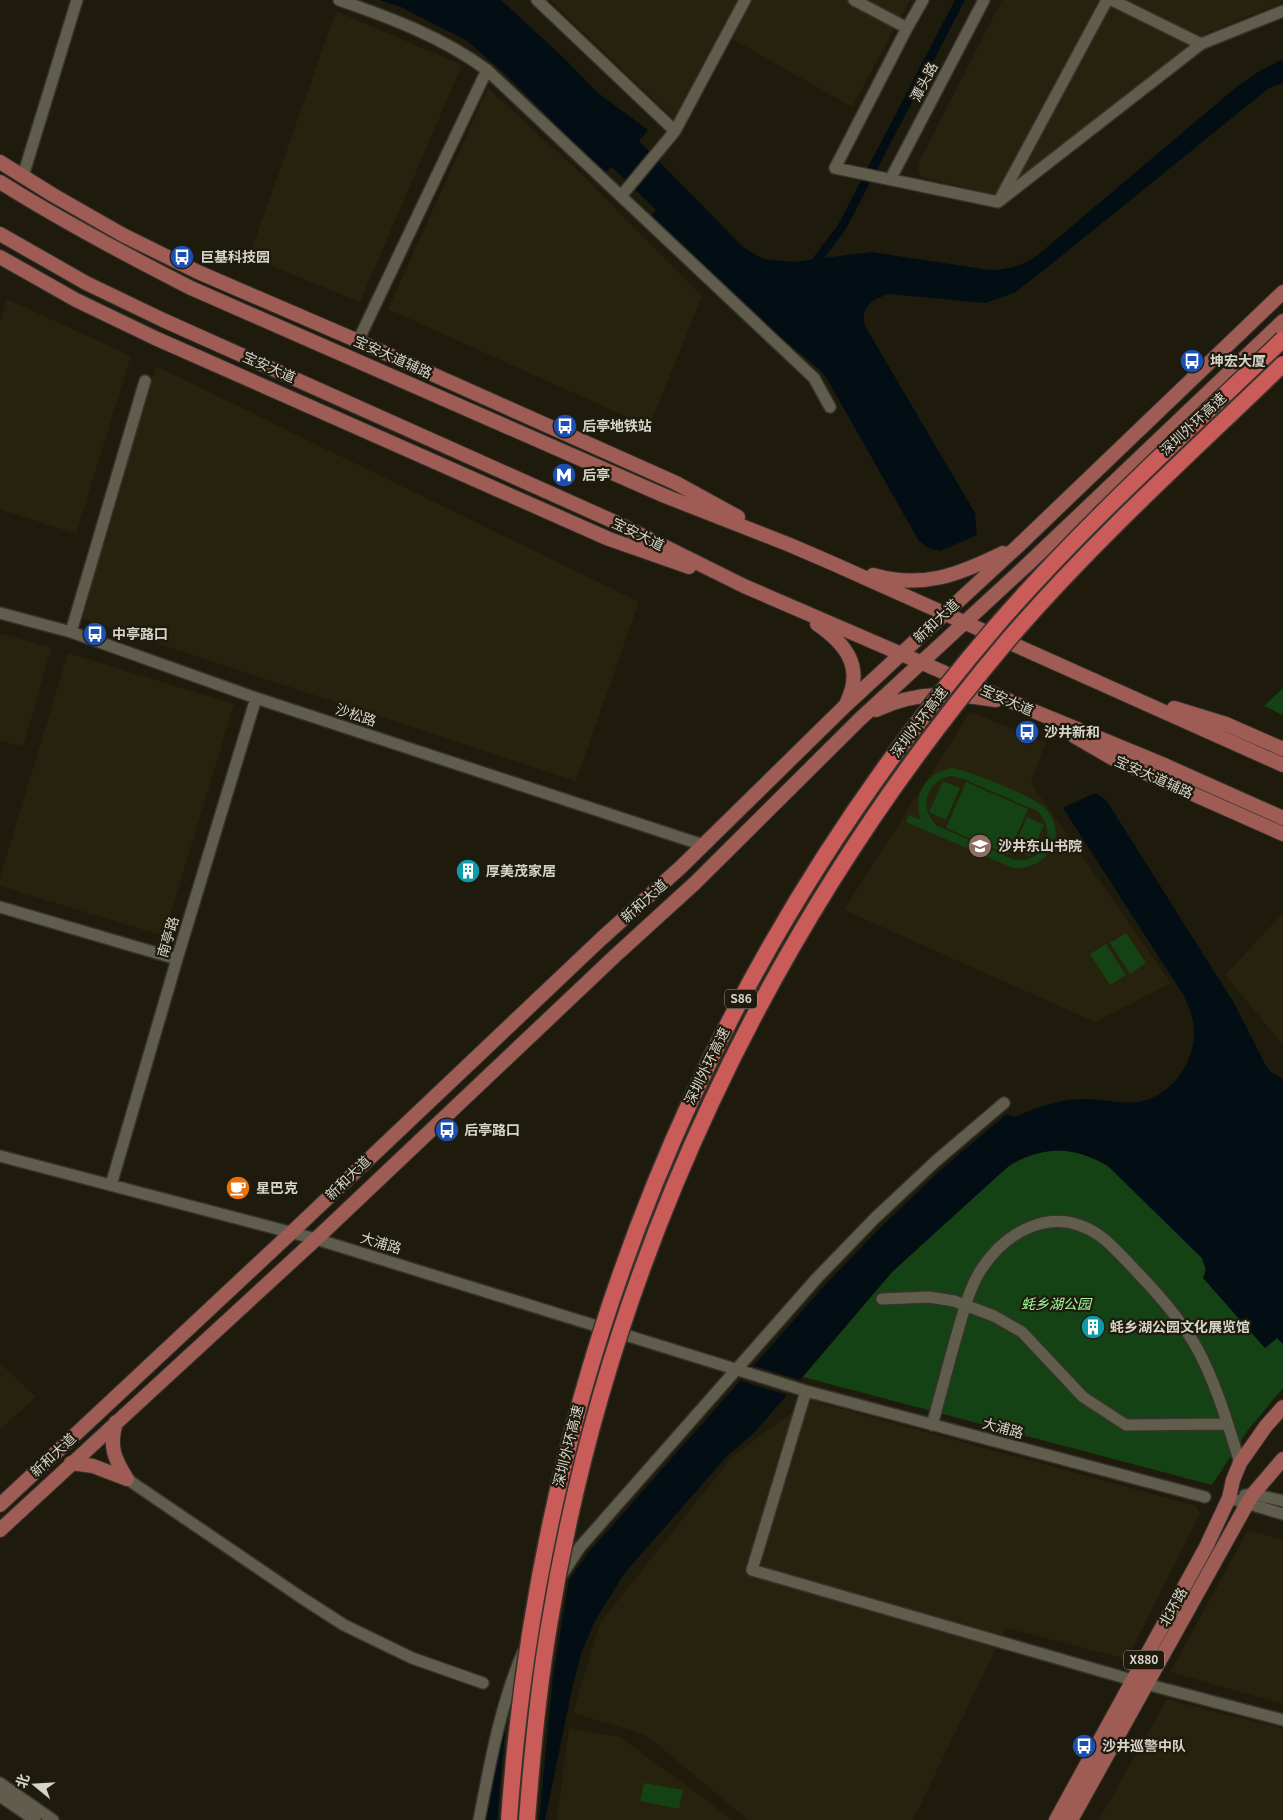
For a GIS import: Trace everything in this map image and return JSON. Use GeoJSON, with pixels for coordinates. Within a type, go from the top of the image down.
{"type":"FeatureCollection","features":[{"type":"Feature","properties":{"kind":"highway","name":"深圳外环高速"},"geometry":{"type":"LineString","coordinates":[[509,1820],[517,1724],[533,1607],[558,1484],[586,1378],[617,1281],[653,1187],[694,1094],[739,1003],[788,915],[842,830],[901,746],[963,666],[1029,588],[1093,520],[1283,339]]}},
{"type":"Feature","properties":{"kind":"highway","name":"深圳外环高速"},"geometry":{"type":"LineString","coordinates":[[527,1820],[535,1726],[549,1627],[569,1520],[590,1431],[619,1335],[652,1240],[693,1140],[743,1034],[804,924],[857,840],[916,757],[977,677],[1043,600],[1112,527],[1283,364]]}},
{"type":"Feature","properties":{"kind":"main road","name":"宝安大道辅路"},"geometry":{"type":"LineString","coordinates":[[0,162],[105,225],[198,272],[676,483],[790,545]]}},
{"type":"Feature","properties":{"kind":"main road"},"geometry":{"type":"LineString","coordinates":[[0,182],[44,210],[115,250],[191,288],[665,496],[834,564],[1283,765]]}},
{"type":"Feature","properties":{"kind":"main road"},"geometry":{"type":"LineString","coordinates":[[105,225],[191,288]]}},
{"type":"Feature","properties":{"kind":"main road","name":"宝安大道"},"geometry":{"type":"LineString","coordinates":[[0,234],[86,283],[126,302],[617,523],[744,586],[1031,710],[1162,764],[1283,818]]}},
{"type":"Feature","properties":{"kind":"main road"},"geometry":{"type":"LineString","coordinates":[[1,260],[76,300],[155,338],[609,539],[744,586]]}},
{"type":"Feature","properties":{"kind":"main road","name":"新和大道"},"geometry":{"type":"LineString","coordinates":[[0,1506],[601,939],[704,845],[846,704],[1017,546],[1283,292]]}},
{"type":"Feature","properties":{"kind":"main road"},"geometry":{"type":"LineString","coordinates":[[126,302],[211,363]]}},
{"type":"Feature","properties":{"kind":"main road","name":"新和大道"},"geometry":{"type":"LineString","coordinates":[[0,1530],[316,1238],[594,975],[695,883],[860,719],[1030,563],[1283,321]]}},
{"type":"Feature","properties":{"kind":"main road"},"geometry":{"type":"LineString","coordinates":[[834,564],[882,577],[912,581],[927,580],[964,572],[1017,546]]}},
{"type":"Feature","properties":{"kind":"main road"},"geometry":{"type":"LineString","coordinates":[[1030,563],[1017,580],[1012,600],[1012,611],[1015,626],[1023,640],[1038,654]]}},
{"type":"Feature","properties":{"kind":"main road"},"geometry":{"type":"LineString","coordinates":[[790,606],[834,635],[846,650],[853,677],[852,687],[846,704]]}},
{"type":"Feature","properties":{"kind":"main road"},"geometry":{"type":"LineString","coordinates":[[860,719],[901,700],[931,694],[961,694],[1015,703]]}},
{"type":"Feature","properties":{"kind":"main road"},"geometry":{"type":"LineString","coordinates":[[1134,697],[1212,719],[1283,749]]}},
{"type":"Feature","properties":{"kind":"main road","name":"宝安大道辅路"},"geometry":{"type":"LineString","coordinates":[[1031,710],[1112,758],[1283,834]]}},
{"type":"Feature","properties":{"kind":"main road","name":"X880"},"geometry":{"type":"LineString","coordinates":[[1229,1498],[1233,1480],[1240,1463],[1266,1426],[1283,1407]]}},
{"type":"Feature","properties":{"kind":"main road"},"geometry":{"type":"LineString","coordinates":[[116,1422],[112,1435],[112,1449],[116,1462],[127,1479]]}},
{"type":"Feature","properties":{"kind":"main road","name":"X880"},"geometry":{"type":"LineString","coordinates":[[1250,1499],[1283,1459]]}},
{"type":"Feature","properties":{"kind":"main road"},"geometry":{"type":"LineString","coordinates":[[71,1463],[93,1466],[127,1479]]}},
{"type":"Feature","properties":{"kind":"main road","name":"北环路"},"geometry":{"type":"LineString","coordinates":[[1071,1820],[1229,1498]]}},
{"type":"Feature","properties":{"kind":"main road","name":"北环路"},"geometry":{"type":"LineString","coordinates":[[1056,1820],[1250,1499]]}},
{"type":"Feature","properties":{"kind":"street"},"geometry":{"type":"LineString","coordinates":[[23,176],[77,0]]}},
{"type":"Feature","properties":{"kind":"street"},"geometry":{"type":"LineString","coordinates":[[339,0],[401,22],[464,53],[488,70],[814,378],[830,407]]}},
{"type":"Feature","properties":{"kind":"street"},"geometry":{"type":"LineString","coordinates":[[537,0],[675,131]]}},
{"type":"Feature","properties":{"kind":"street"},"geometry":{"type":"LineString","coordinates":[[621,196],[675,131],[745,0]]}},
{"type":"Feature","properties":{"kind":"street"},"geometry":{"type":"LineString","coordinates":[[854,0],[907,28]]}},
{"type":"Feature","properties":{"kind":"street"},"geometry":{"type":"LineString","coordinates":[[923,0],[835,168],[892,178],[998,202]]}},
{"type":"Feature","properties":{"kind":"street","name":"潭头路"},"geometry":{"type":"LineString","coordinates":[[892,178],[984,0]]}},
{"type":"Feature","properties":{"kind":"street"},"geometry":{"type":"LineString","coordinates":[[998,202],[1107,0]]}},
{"type":"Feature","properties":{"kind":"street"},"geometry":{"type":"LineString","coordinates":[[1112,0],[1200,44]]}},
{"type":"Feature","properties":{"kind":"street"},"geometry":{"type":"LineString","coordinates":[[998,202],[1200,44],[1283,11]]}},
{"type":"Feature","properties":{"kind":"street"},"geometry":{"type":"LineString","coordinates":[[358,341],[488,70]]}},
{"type":"Feature","properties":{"kind":"street"},"geometry":{"type":"LineString","coordinates":[[71,632],[145,381]]}},
{"type":"Feature","properties":{"kind":"street","name":"沙松路"},"geometry":{"type":"LineString","coordinates":[[0,613],[71,632],[256,698],[704,845]]}},
{"type":"Feature","properties":{"kind":"street","name":"南亭路"},"geometry":{"type":"LineString","coordinates":[[111,1185],[256,698]]}},
{"type":"Feature","properties":{"kind":"street"},"geometry":{"type":"LineString","coordinates":[[0,907],[177,959]]}},
{"type":"Feature","properties":{"kind":"street"},"geometry":{"type":"LineString","coordinates":[[479,1820],[492,1749],[504,1702],[528,1640],[553,1589],[580,1547],[742,1372],[817,1278],[875,1218],[937,1160],[1004,1103]]}},
{"type":"Feature","properties":{"kind":"street","name":"大浦路"},"geometry":{"type":"LineString","coordinates":[[0,1156],[316,1238],[794,1388],[1205,1497]]}},
{"type":"Feature","properties":{"kind":"street"},"geometry":{"type":"LineString","coordinates":[[932,1424],[965,1304],[979,1273],[1014,1234],[1035,1225],[1058,1222],[1074,1224],[1090,1230],[1109,1243],[1167,1303],[1199,1352],[1207,1369],[1240,1463]]}},
{"type":"Feature","properties":{"kind":"street"},"geometry":{"type":"LineString","coordinates":[[882,1299],[929,1298],[965,1304],[994,1316],[1022,1332],[1082,1397],[1126,1425],[1227,1424]]}},
{"type":"Feature","properties":{"kind":"street"},"geometry":{"type":"LineString","coordinates":[[806,1391],[752,1570],[1139,1682],[1283,1720]]}},
{"type":"Feature","properties":{"kind":"street"},"geometry":{"type":"LineString","coordinates":[[127,1479],[344,1625],[412,1658],[483,1683]]}},
{"type":"Feature","properties":{"kind":"street"},"geometry":{"type":"LineString","coordinates":[[1229,1498],[1283,1502]]}},
{"type":"Feature","properties":{"kind":"street"},"geometry":{"type":"LineString","coordinates":[[1250,1499],[1283,1514]]}},
{"type":"Feature","properties":{"kind":"street"},"geometry":{"type":"LineString","coordinates":[[0,1783],[53,1820]]}},
{"type":"Feature","properties":{"kind":"street"},"geometry":{"type":"LineString","coordinates":[[0,1796],[35,1820]]}},
{"type":"Feature","properties":{"kind":"shaded area"},"geometry":{"type":"Polygon","coordinates":[[[379,0],[501,0],[565,59],[598,93],[648,130],[639,141],[743,247],[763,259],[794,262],[871,252],[990,270],[1016,266],[1039,254],[1234,89],[1261,70],[1283,59],[1283,83],[1269,88],[1014,293],[985,303],[889,294],[877,298],[866,309],[864,314],[865,326],[975,513],[977,535],[940,551],[928,548],[919,541],[826,377],[818,368],[714,283],[648,218],[656,210],[612,167],[604,173],[505,74],[466,40],[401,7],[379,0]]]}},
{"type":"Feature","properties":{"kind":"shaded area"},"geometry":{"type":"Polygon","coordinates":[[[550,0],[910,0],[852,107],[720,32],[674,119],[550,0]]]}},
{"type":"Feature","properties":{"kind":"shaded area"},"geometry":{"type":"Polygon","coordinates":[[[1002,0],[1283,0],[1283,2],[1203,35],[1012,186],[993,195],[926,178],[920,175],[918,168],[920,160],[1002,0]]]}},
{"type":"Feature","properties":{"kind":"shaded area"},"geometry":{"type":"Polygon","coordinates":[[[336,11],[462,65],[360,302],[249,257],[336,11]]]}},
{"type":"Feature","properties":{"kind":"shaded area"},"geometry":{"type":"Polygon","coordinates":[[[488,88],[579,172],[702,296],[649,427],[388,309],[488,88]]]}},
{"type":"Feature","properties":{"kind":"shaded area"},"geometry":{"type":"Polygon","coordinates":[[[7,299],[131,356],[76,534],[0,509],[0,322],[7,299]]]}},
{"type":"Feature","properties":{"kind":"shaded area"},"geometry":{"type":"Polygon","coordinates":[[[156,366],[639,602],[576,781],[80,618],[156,366]]]}},
{"type":"Feature","properties":{"kind":"shaded area"},"geometry":{"type":"Polygon","coordinates":[[[0,633],[51,648],[23,747],[0,740],[0,633]]]}},
{"type":"Feature","properties":{"kind":"shaded area"},"geometry":{"type":"Polygon","coordinates":[[[68,653],[234,704],[164,936],[0,886],[0,877],[68,653]]]}},
{"type":"Feature","properties":{"kind":"shaded area","name":"沙井东山书院"},"geometry":{"type":"Polygon","coordinates":[[[970,712],[1046,742],[1031,783],[1171,983],[1095,1022],[844,910],[970,712]]]}},
{"type":"Feature","properties":{"kind":"shaded area"},"geometry":{"type":"Polygon","coordinates":[[[1095,793],[1106,800],[1234,1003],[1266,1066],[1271,1072],[1283,1079],[1283,1344],[1277,1338],[1265,1348],[1203,1278],[1206,1270],[1202,1258],[1108,1166],[1083,1155],[1060,1151],[1037,1153],[1012,1163],[892,1272],[756,1431],[726,1457],[624,1574],[595,1621],[581,1654],[545,1820],[485,1820],[503,1727],[560,1593],[588,1553],[825,1285],[883,1225],[943,1168],[1007,1114],[1015,1117],[1042,1106],[1060,1101],[1079,1099],[1125,1103],[1139,1102],[1156,1096],[1166,1089],[1182,1072],[1194,1040],[1193,1020],[1184,996],[1063,808],[1095,793]]]}},
{"type":"Feature","properties":{"kind":"shaded area"},"geometry":{"type":"Polygon","coordinates":[[[1283,913],[1283,1045],[1225,975],[1283,913]]]}},
{"type":"Feature","properties":{"kind":"shaded area"},"geometry":{"type":"Polygon","coordinates":[[[0,1363],[36,1397],[0,1430],[0,1363]]]}},
{"type":"Feature","properties":{"kind":"shaded area"},"geometry":{"type":"Polygon","coordinates":[[[814,1396],[817,1402],[1196,1506],[1200,1514],[1127,1659],[1006,1628],[913,1820],[748,1820],[646,1735],[573,1713],[600,1623],[733,1456],[814,1396]]]}},
{"type":"Feature","properties":{"kind":"shaded area"},"geometry":{"type":"Polygon","coordinates":[[[1248,1530],[1283,1540],[1283,1704],[1170,1672],[1248,1530]]]}},
{"type":"Feature","properties":{"kind":"shaded area"},"geometry":{"type":"Polygon","coordinates":[[[1167,1699],[1283,1729],[1283,1820],[1099,1820],[1167,1699]]]}},
{"type":"Feature","properties":{"kind":"shaded area"},"geometry":{"type":"Polygon","coordinates":[[[569,1728],[620,1737],[733,1820],[557,1820],[569,1728]]]}},
{"type":"Feature","properties":{"kind":"green space"},"geometry":{"type":"Polygon","coordinates":[[[1283,688],[1283,715],[1264,706],[1283,688]]]}},
{"type":"Feature","properties":{"kind":"green space"},"geometry":{"type":"Polygon","coordinates":[[[952,768],[972,774],[1016,791],[1040,804],[1053,819],[1056,830],[1051,850],[1035,864],[1013,868],[906,822],[909,815],[921,820],[918,802],[923,786],[935,774],[952,768]],[[952,776],[936,783],[931,789],[927,803],[928,811],[931,819],[937,826],[1015,860],[1025,860],[1041,851],[1045,844],[1047,828],[1037,811],[964,779],[952,776]]]}},
{"type":"Feature","properties":{"kind":"green space"},"geometry":{"type":"Polygon","coordinates":[[[943,781],[960,788],[946,820],[929,812],[943,781]]]}},
{"type":"Feature","properties":{"kind":"green space"},"geometry":{"type":"Polygon","coordinates":[[[966,782],[1028,809],[1008,855],[946,828],[966,782]]]}},
{"type":"Feature","properties":{"kind":"green space"},"geometry":{"type":"Polygon","coordinates":[[[1027,817],[1044,825],[1030,856],[1013,849],[1027,817]]]}},
{"type":"Feature","properties":{"kind":"green space"},"geometry":{"type":"Polygon","coordinates":[[[1126,933],[1146,963],[1130,974],[1110,943],[1126,933]]]}},
{"type":"Feature","properties":{"kind":"green space"},"geometry":{"type":"Polygon","coordinates":[[[1106,944],[1126,975],[1110,985],[1090,954],[1106,944]]]}},
{"type":"Feature","properties":{"kind":"green space","name":"蚝乡湖公园"},"geometry":{"type":"Polygon","coordinates":[[[1060,1150],[1085,1155],[1108,1166],[1202,1258],[1205,1274],[1265,1348],[1277,1338],[1283,1344],[1283,1388],[1248,1430],[1212,1485],[803,1377],[892,1272],[998,1174],[1027,1157],[1043,1152],[1060,1150]]]}},
{"type":"Feature","properties":{"kind":"green space"},"geometry":{"type":"Polygon","coordinates":[[[644,1783],[683,1790],[679,1809],[640,1801],[644,1783]]]}},
{"type":"Feature","properties":{"kind":"pier"},"geometry":{"type":"Polygon","coordinates":[[[755,1366],[800,1380],[787,1395],[741,1381],[755,1366]]]}},
{"type":"Feature","properties":{"kind":"pier"},"geometry":{"type":"Polygon","coordinates":[[[570,1573],[553,1678],[539,1820],[497,1820],[508,1698],[534,1634],[570,1573]]]}},
{"type":"Feature","properties":{"kind":"waterway"},"geometry":{"type":"LineString","coordinates":[[811,268],[842,227],[960,0]]}},
{"type":"Feature","properties":{"kind":"place","name":"巨基科技园"},"geometry":{"type":"Point","coordinates":[182,257]}},
{"type":"Feature","properties":{"kind":"place","name":"坤宏大厦"},"geometry":{"type":"Point","coordinates":[1192,361]}},
{"type":"Feature","properties":{"kind":"place","name":"后亭地铁站"},"geometry":{"type":"Point","coordinates":[565,426]}},
{"type":"Feature","properties":{"kind":"place","name":"后亭"},"geometry":{"type":"Point","coordinates":[564,475]}},
{"type":"Feature","properties":{"kind":"place","name":"中亭路口"},"geometry":{"type":"Point","coordinates":[95,634]}},
{"type":"Feature","properties":{"kind":"place","name":"沙井新和"},"geometry":{"type":"Point","coordinates":[1027,732]}},
{"type":"Feature","properties":{"kind":"place","name":"沙井东山书院"},"geometry":{"type":"Point","coordinates":[980,846]}},
{"type":"Feature","properties":{"kind":"place","name":"厚美茂家居"},"geometry":{"type":"Point","coordinates":[468,871]}},
{"type":"Feature","properties":{"kind":"place","name":"后亭路口"},"geometry":{"type":"Point","coordinates":[447,1130]}},
{"type":"Feature","properties":{"kind":"place","name":"星巴克"},"geometry":{"type":"Point","coordinates":[238,1188]}},
{"type":"Feature","properties":{"kind":"place","name":"蚝乡湖公园文化展览馆"},"geometry":{"type":"Point","coordinates":[1093,1327]}},
{"type":"Feature","properties":{"kind":"place","name":"沙井巡警中队"},"geometry":{"type":"Point","coordinates":[1084,1746]}}]}
